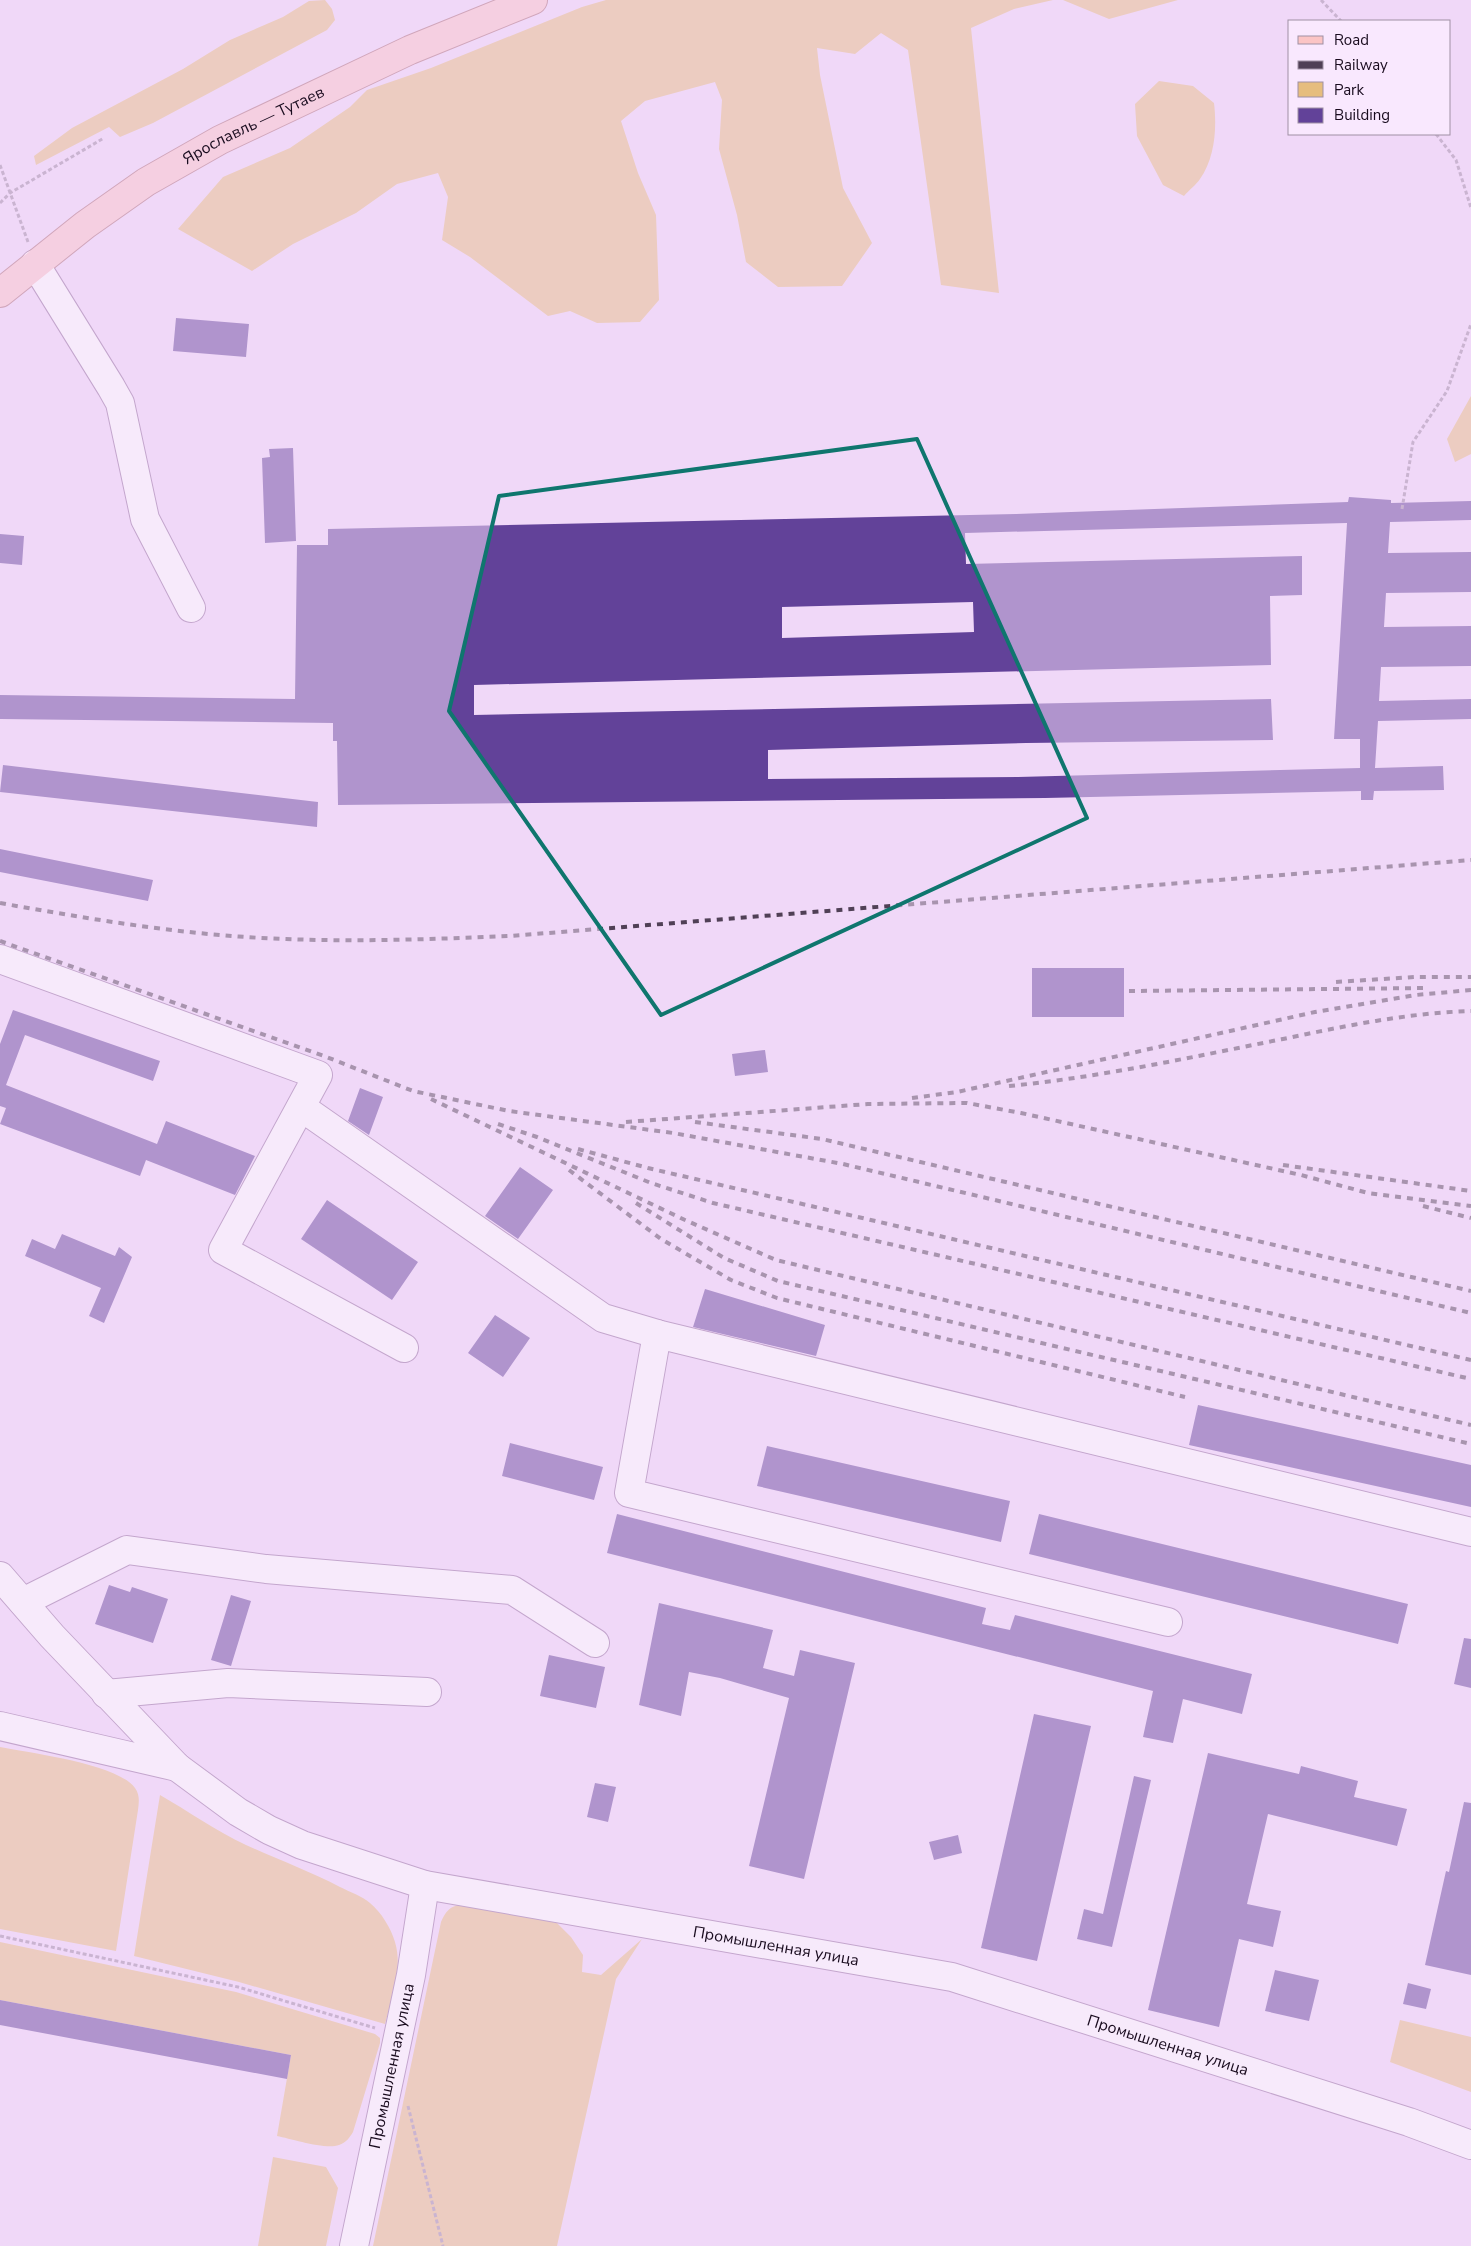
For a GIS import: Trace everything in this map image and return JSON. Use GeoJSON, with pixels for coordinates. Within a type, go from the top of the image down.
{"type":"FeatureCollection","features":[{"type":"Feature","properties":{"kind":"main road","name":"Ярославль — Тутаев"},"geometry":{"type":"LineString","coordinates":[[0,293],[85,225],[146,182],[220,140],[410,50],[533,0]]}},
{"type":"Feature","properties":{"kind":"street"},"geometry":{"type":"LineString","coordinates":[[35,264],[106,378],[120,404],[146,519],[191,608]]}},
{"type":"Feature","properties":{"kind":"street"},"geometry":{"type":"LineString","coordinates":[[0,959],[318,1074],[223,1250],[404,1348]]}},
{"type":"Feature","properties":{"kind":"street"},"geometry":{"type":"LineString","coordinates":[[301,1106],[603,1318],[656,1334],[1471,1532]]}},
{"type":"Feature","properties":{"kind":"street"},"geometry":{"type":"LineString","coordinates":[[656,1334],[629,1493],[1168,1622]]}},
{"type":"Feature","properties":{"kind":"street"},"geometry":{"type":"LineString","coordinates":[[23,1602],[127,1550],[266,1569],[512,1590],[595,1643]]}},
{"type":"Feature","properties":{"kind":"street"},"geometry":{"type":"LineString","coordinates":[[0,1576],[106,1694],[177,1767],[238,1812],[302,1846],[425,1885]]}},
{"type":"Feature","properties":{"kind":"street"},"geometry":{"type":"LineString","coordinates":[[106,1694],[228,1683],[427,1692]]}},
{"type":"Feature","properties":{"kind":"street"},"geometry":{"type":"LineString","coordinates":[[0,1726],[177,1767]]}},
{"type":"Feature","properties":{"kind":"street","name":"Промышленная улица"},"geometry":{"type":"LineString","coordinates":[[354,2246],[412,1975],[425,1885],[952,1977],[1409,2122],[1471,2145]]}},
{"type":"Feature","properties":{"kind":"path"},"geometry":{"type":"LineString","coordinates":[[1321,0],[1340,20]]}},
{"type":"Feature","properties":{"kind":"path"},"geometry":{"type":"LineString","coordinates":[[1437,135],[1456,160],[1471,208]]}},
{"type":"Feature","properties":{"kind":"path"},"geometry":{"type":"LineString","coordinates":[[0,203],[10,193],[104,138]]}},
{"type":"Feature","properties":{"kind":"path"},"geometry":{"type":"LineString","coordinates":[[0,165],[35,264]]}},
{"type":"Feature","properties":{"kind":"path"},"geometry":{"type":"LineString","coordinates":[[1402,509],[1413,442],[1447,391],[1471,324]]}},
{"type":"Feature","properties":{"kind":"path"},"geometry":{"type":"LineString","coordinates":[[0,1936],[238,1987],[383,2030],[395,2051]]}},
{"type":"Feature","properties":{"kind":"path"},"geometry":{"type":"LineString","coordinates":[[406,2098],[443,2246]]}},
{"type":"Feature","properties":{"kind":"highlighted area"},"geometry":{"type":"Polygon","coordinates":[[[917,439],[1087,818],[661,1015],[449,711],[499,496],[917,439]]]}},
{"type":"Feature","properties":{"kind":"green space"},"geometry":{"type":"Polygon","coordinates":[[[325,0],[332,9],[335,20],[327,30],[153,123],[120,137],[109,127],[36,165],[34,156],[72,128],[183,69],[230,40],[283,17],[309,1],[325,0]]]}},
{"type":"Feature","properties":{"kind":"green space"},"geometry":{"type":"Polygon","coordinates":[[[606,0],[1053,0],[1014,9],[971,28],[999,293],[941,285],[908,50],[881,33],[855,54],[817,48],[820,75],[843,188],[872,243],[842,286],[778,287],[746,262],[737,215],[719,149],[722,100],[715,82],[645,101],[621,121],[638,173],[656,215],[659,300],[640,322],[597,323],[570,311],[548,316],[470,257],[442,240],[448,197],[438,173],[397,184],[356,213],[293,244],[252,271],[178,229],[223,177],[290,148],[350,107],[367,90],[431,68],[582,7],[606,0]]]}},
{"type":"Feature","properties":{"kind":"green space"},"geometry":{"type":"Polygon","coordinates":[[[1063,0],[1178,0],[1109,19],[1063,0]]]}},
{"type":"Feature","properties":{"kind":"green space"},"geometry":{"type":"Polygon","coordinates":[[[1159,81],[1193,86],[1214,103],[1215,132],[1209,162],[1200,179],[1184,196],[1163,185],[1137,136],[1135,104],[1159,81]]]}},
{"type":"Feature","properties":{"kind":"green space"},"geometry":{"type":"Polygon","coordinates":[[[1471,396],[1471,454],[1455,462],[1447,439],[1471,396]]]}},
{"type":"Feature","properties":{"kind":"green space"},"geometry":{"type":"Polygon","coordinates":[[[0,1747],[52,1756],[93,1766],[111,1772],[126,1780],[137,1791],[139,1799],[138,1810],[116,1951],[0,1929],[0,1747]]]}},
{"type":"Feature","properties":{"kind":"green space"},"geometry":{"type":"Polygon","coordinates":[[[160,1795],[235,1839],[356,1894],[374,1907],[382,1916],[393,1937],[398,1962],[396,1983],[385,2024],[239,1982],[134,1956],[160,1795]]]}},
{"type":"Feature","properties":{"kind":"green space"},"geometry":{"type":"Polygon","coordinates":[[[471,1903],[557,1923],[571,1937],[583,1955],[582,1972],[601,1975],[642,1939],[616,1979],[557,2246],[373,2246],[441,1922],[452,1907],[471,1903]]]}},
{"type":"Feature","properties":{"kind":"green space"},"geometry":{"type":"Polygon","coordinates":[[[0,1942],[236,1992],[375,2034],[380,2038],[380,2043],[353,2132],[344,2143],[333,2146],[318,2145],[277,2136],[291,2055],[0,2000],[0,1942]]]}},
{"type":"Feature","properties":{"kind":"green space"},"geometry":{"type":"Polygon","coordinates":[[[1400,2020],[1471,2037],[1471,2092],[1390,2062],[1400,2020]]]}},
{"type":"Feature","properties":{"kind":"green space"},"geometry":{"type":"Polygon","coordinates":[[[273,2157],[326,2167],[338,2188],[326,2246],[258,2246],[273,2157]]]}},
{"type":"Feature","properties":{"kind":"building"},"geometry":{"type":"Polygon","coordinates":[[[176,318],[249,324],[246,357],[173,351],[176,318]]]}},
{"type":"Feature","properties":{"kind":"building"},"geometry":{"type":"Polygon","coordinates":[[[293,448],[296,541],[265,543],[262,458],[270,457],[269,449],[293,448]]]}},
{"type":"Feature","properties":{"kind":"building"},"geometry":{"type":"Polygon","coordinates":[[[1349,497],[1391,500],[1391,503],[1471,501],[1471,520],[1390,522],[1388,553],[1471,552],[1471,592],[1386,593],[1384,627],[1471,626],[1471,666],[1381,667],[1379,701],[1471,699],[1471,719],[1378,721],[1375,768],[1443,766],[1444,790],[1374,791],[1373,800],[1361,800],[1361,791],[1045,798],[338,805],[337,741],[333,741],[333,723],[0,719],[0,695],[295,699],[297,545],[328,545],[328,529],[1016,514],[1348,502],[1349,497]],[[1347,523],[965,533],[966,564],[1302,556],[1302,595],[1270,596],[1271,665],[474,685],[474,715],[1271,699],[1273,740],[1026,743],[768,750],[768,779],[1018,777],[1360,768],[1360,739],[1334,739],[1347,523]],[[973,602],[782,607],[782,638],[974,632],[973,602]]]}},
{"type":"Feature","properties":{"kind":"building"},"geometry":{"type":"Polygon","coordinates":[[[0,534],[24,536],[22,565],[0,563],[0,534]]]}},
{"type":"Feature","properties":{"kind":"building"},"geometry":{"type":"Polygon","coordinates":[[[3,765],[318,802],[317,827],[0,792],[3,765]]]}},
{"type":"Feature","properties":{"kind":"building"},"geometry":{"type":"Polygon","coordinates":[[[0,849],[153,880],[148,901],[0,872],[0,849]]]}},
{"type":"Feature","properties":{"kind":"building"},"geometry":{"type":"Polygon","coordinates":[[[1032,968],[1124,968],[1124,1017],[1032,1017],[1032,968]]]}},
{"type":"Feature","properties":{"kind":"building"},"geometry":{"type":"Polygon","coordinates":[[[13,1010],[160,1061],[153,1081],[25,1035],[6,1085],[157,1144],[166,1121],[255,1156],[235,1195],[146,1160],[140,1176],[0,1124],[6,1108],[0,1106],[0,1044],[13,1010]]]}},
{"type":"Feature","properties":{"kind":"building"},"geometry":{"type":"Polygon","coordinates":[[[765,1050],[768,1072],[735,1076],[732,1054],[765,1050]]]}},
{"type":"Feature","properties":{"kind":"building"},"geometry":{"type":"Polygon","coordinates":[[[360,1088],[383,1097],[369,1135],[348,1121],[360,1088]]]}},
{"type":"Feature","properties":{"kind":"building"},"geometry":{"type":"Polygon","coordinates":[[[520,1167],[553,1190],[518,1239],[485,1216],[520,1167]]]}},
{"type":"Feature","properties":{"kind":"building"},"geometry":{"type":"Polygon","coordinates":[[[327,1200],[418,1262],[392,1300],[301,1239],[327,1200]]]}},
{"type":"Feature","properties":{"kind":"building"},"geometry":{"type":"Polygon","coordinates":[[[62,1234],[115,1256],[119,1247],[132,1257],[104,1323],[89,1316],[101,1288],[25,1256],[32,1239],[55,1249],[62,1234]]]}},
{"type":"Feature","properties":{"kind":"building"},"geometry":{"type":"Polygon","coordinates":[[[705,1289],[825,1325],[816,1356],[693,1327],[705,1289]]]}},
{"type":"Feature","properties":{"kind":"building"},"geometry":{"type":"Polygon","coordinates":[[[495,1315],[530,1338],[503,1377],[468,1353],[495,1315]]]}},
{"type":"Feature","properties":{"kind":"building"},"geometry":{"type":"Polygon","coordinates":[[[1198,1405],[1471,1465],[1471,1507],[1189,1445],[1198,1405]]]}},
{"type":"Feature","properties":{"kind":"building"},"geometry":{"type":"Polygon","coordinates":[[[510,1443],[603,1467],[594,1500],[502,1476],[510,1443]]]}},
{"type":"Feature","properties":{"kind":"building"},"geometry":{"type":"Polygon","coordinates":[[[767,1446],[1010,1501],[1001,1542],[757,1486],[767,1446]]]}},
{"type":"Feature","properties":{"kind":"building"},"geometry":{"type":"Polygon","coordinates":[[[617,1514],[986,1608],[982,1624],[1010,1630],[1015,1615],[1252,1674],[1242,1714],[1183,1699],[1173,1743],[1143,1737],[1153,1691],[607,1553],[617,1514]]]}},
{"type":"Feature","properties":{"kind":"building"},"geometry":{"type":"Polygon","coordinates":[[[1039,1514],[1408,1604],[1398,1644],[1029,1554],[1039,1514]]]}},
{"type":"Feature","properties":{"kind":"building"},"geometry":{"type":"Polygon","coordinates":[[[109,1585],[130,1592],[132,1587],[168,1599],[153,1643],[95,1624],[109,1585]]]}},
{"type":"Feature","properties":{"kind":"building"},"geometry":{"type":"Polygon","coordinates":[[[231,1595],[251,1601],[231,1666],[211,1660],[231,1595]]]}},
{"type":"Feature","properties":{"kind":"building"},"geometry":{"type":"Polygon","coordinates":[[[659,1603],[773,1630],[763,1668],[794,1676],[800,1650],[855,1663],[804,1879],[749,1866],[789,1698],[720,1678],[689,1672],[681,1716],[639,1705],[659,1603]]]}},
{"type":"Feature","properties":{"kind":"building"},"geometry":{"type":"Polygon","coordinates":[[[1464,1638],[1471,1639],[1471,1688],[1454,1684],[1464,1638]]]}},
{"type":"Feature","properties":{"kind":"building"},"geometry":{"type":"Polygon","coordinates":[[[549,1655],[605,1667],[596,1708],[540,1696],[549,1655]]]}},
{"type":"Feature","properties":{"kind":"building"},"geometry":{"type":"Polygon","coordinates":[[[1034,1714],[1091,1726],[1037,1961],[981,1948],[1034,1714]]]}},
{"type":"Feature","properties":{"kind":"building"},"geometry":{"type":"Polygon","coordinates":[[[1208,1753],[1299,1774],[1301,1766],[1358,1781],[1354,1797],[1407,1809],[1397,1846],[1268,1814],[1247,1904],[1281,1911],[1273,1947],[1239,1939],[1219,2027],[1148,2010],[1208,1753]]]}},
{"type":"Feature","properties":{"kind":"building"},"geometry":{"type":"Polygon","coordinates":[[[1134,1776],[1151,1780],[1112,1947],[1077,1939],[1084,1909],[1103,1914],[1134,1776]]]}},
{"type":"Feature","properties":{"kind":"building"},"geometry":{"type":"Polygon","coordinates":[[[595,1783],[616,1787],[608,1822],[587,1817],[595,1783]]]}},
{"type":"Feature","properties":{"kind":"building"},"geometry":{"type":"Polygon","coordinates":[[[1464,1802],[1471,1803],[1471,1975],[1425,1965],[1446,1871],[1449,1872],[1464,1802]]]}},
{"type":"Feature","properties":{"kind":"building"},"geometry":{"type":"Polygon","coordinates":[[[958,1835],[962,1853],[934,1860],[929,1842],[958,1835]]]}},
{"type":"Feature","properties":{"kind":"building"},"geometry":{"type":"Polygon","coordinates":[[[1275,1970],[1319,1980],[1309,2021],[1265,2011],[1275,1970]]]}},
{"type":"Feature","properties":{"kind":"building"},"geometry":{"type":"Polygon","coordinates":[[[1408,1983],[1431,1989],[1426,2009],[1403,2004],[1408,1983]]]}},
{"type":"Feature","properties":{"kind":"building"},"geometry":{"type":"Polygon","coordinates":[[[0,2000],[291,2055],[287,2079],[0,2025],[0,2000]]]}},
{"type":"Feature","properties":{"kind":"railway"},"geometry":{"type":"LineString","coordinates":[[0,903],[178,931],[314,940],[426,939],[510,936],[1471,860]]}},
{"type":"Feature","properties":{"kind":"railway"},"geometry":{"type":"LineString","coordinates":[[0,941],[324,1056],[413,1091],[509,1111],[673,1133],[843,1164],[1471,1313]]}},
{"type":"Feature","properties":{"kind":"railway"},"geometry":{"type":"LineString","coordinates":[[1336,982],[1414,977],[1471,977]]}},
{"type":"Feature","properties":{"kind":"railway"},"geometry":{"type":"LineString","coordinates":[[1129,991],[1426,988]]}},
{"type":"Feature","properties":{"kind":"railway"},"geometry":{"type":"LineString","coordinates":[[912,1098],[957,1092],[1315,1012],[1416,995],[1471,990]]}},
{"type":"Feature","properties":{"kind":"railway"},"geometry":{"type":"LineString","coordinates":[[1009,1086],[1147,1066],[1376,1021],[1423,1014],[1471,1011]]}},
{"type":"Feature","properties":{"kind":"railway"},"geometry":{"type":"LineString","coordinates":[[431,1099],[685,1220],[776,1260],[1471,1425]]}},
{"type":"Feature","properties":{"kind":"railway"},"geometry":{"type":"LineString","coordinates":[[626,1122],[868,1104],[967,1103],[1021,1113],[1301,1175],[1368,1193],[1471,1206]]}},
{"type":"Feature","properties":{"kind":"railway"},"geometry":{"type":"LineString","coordinates":[[695,1122],[822,1139],[1471,1291]]}},
{"type":"Feature","properties":{"kind":"railway"},"geometry":{"type":"LineString","coordinates":[[498,1124],[537,1137],[651,1183],[713,1203],[1471,1379]]}},
{"type":"Feature","properties":{"kind":"railway"},"geometry":{"type":"LineString","coordinates":[[578,1149],[648,1168],[1471,1360]]}},
{"type":"Feature","properties":{"kind":"railway"},"geometry":{"type":"LineString","coordinates":[[1283,1165],[1471,1191]]}},
{"type":"Feature","properties":{"kind":"railway"},"geometry":{"type":"LineString","coordinates":[[569,1170],[661,1239],[731,1280],[777,1298],[1185,1397]]}},
{"type":"Feature","properties":{"kind":"railway"},"geometry":{"type":"LineString","coordinates":[[636,1203],[724,1258],[778,1281],[1471,1444]]}},
{"type":"Feature","properties":{"kind":"railway"},"geometry":{"type":"LineString","coordinates":[[1423,1206],[1471,1218]]}}]}
